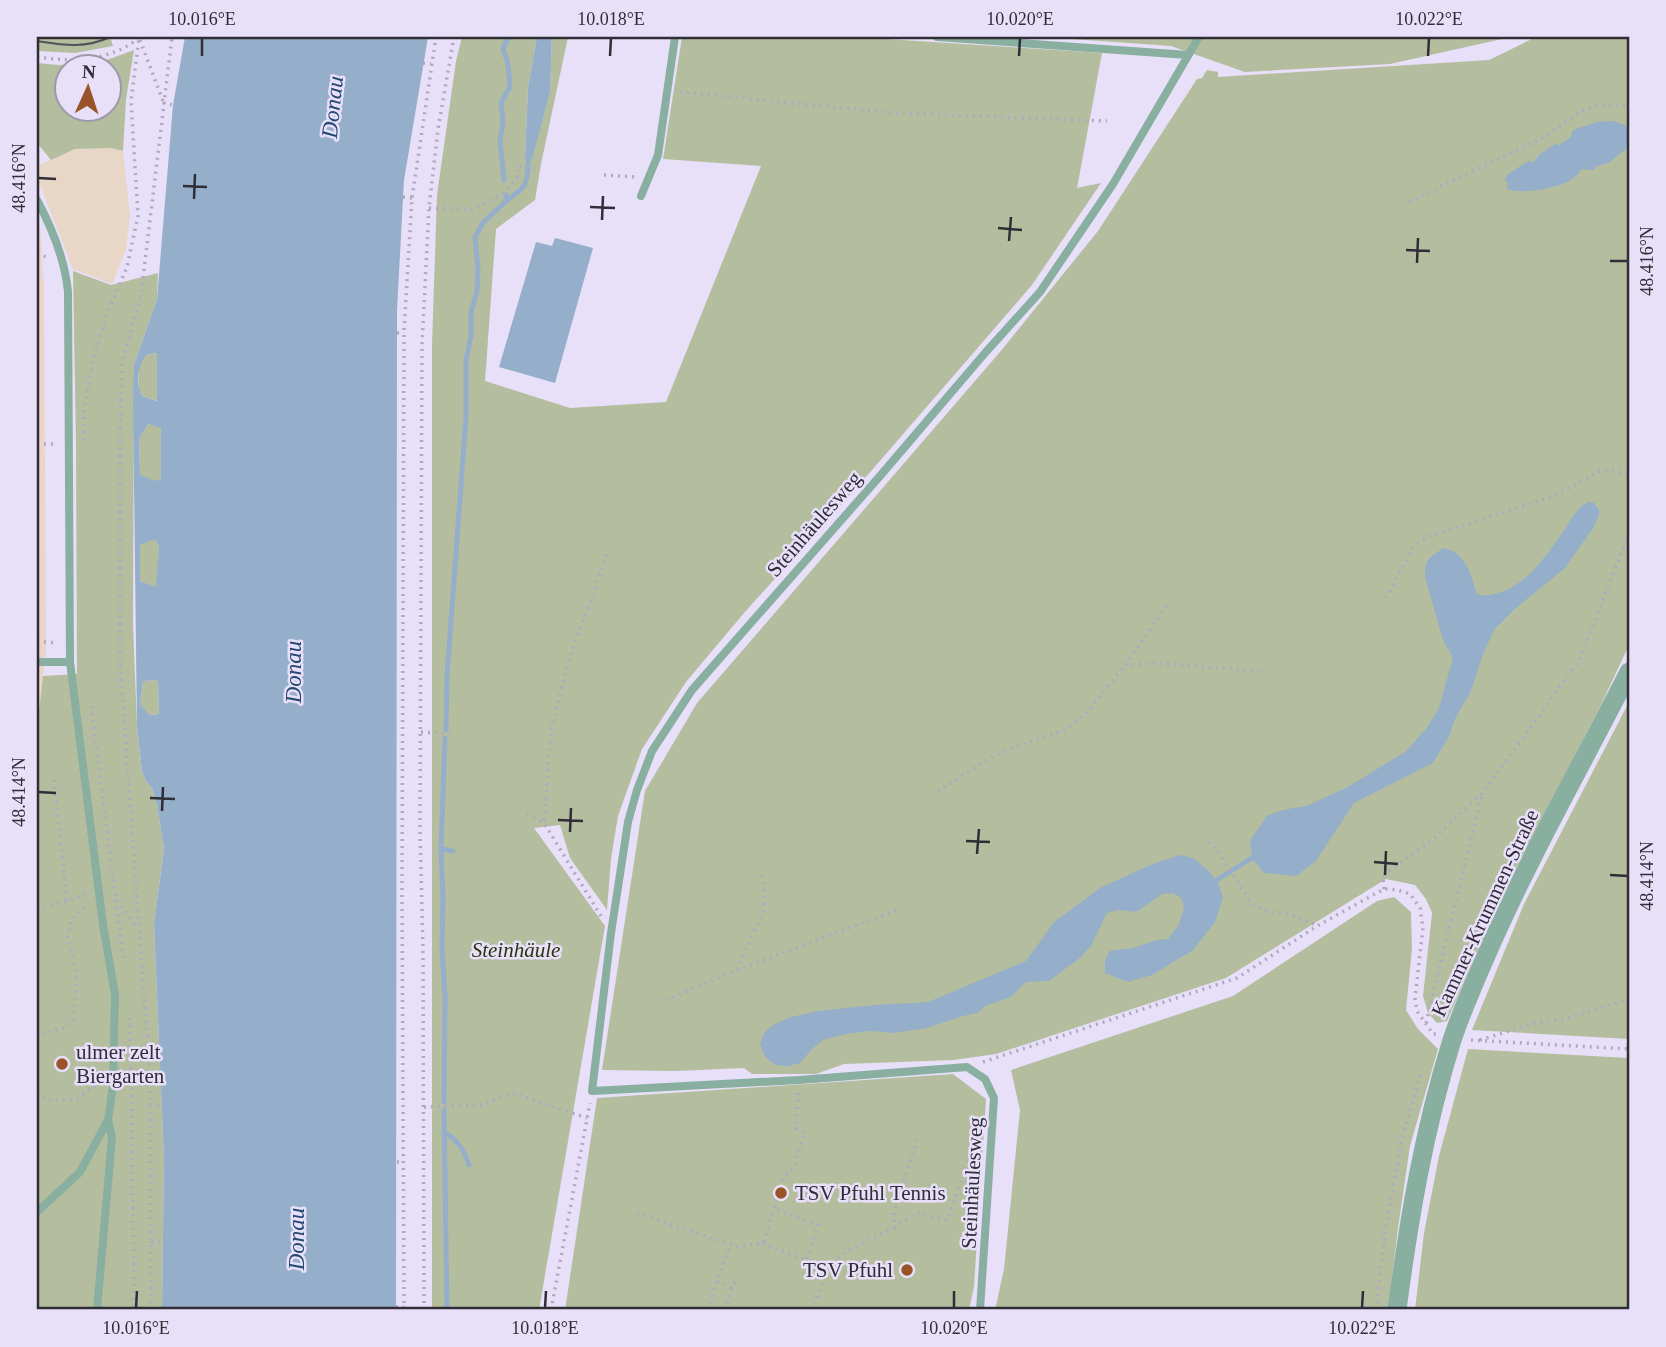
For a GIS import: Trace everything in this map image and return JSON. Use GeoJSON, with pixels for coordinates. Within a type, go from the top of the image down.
{"type":"FeatureCollection","features":[{"type":"Feature","properties":{"kind":"street","name":"Kammer-Krummen-Straße"},"geometry":{"type":"LineString","coordinates":[[1397,1310],[1422,1150],[1453,1038],[1513,896],[1629,673]]}},
{"type":"Feature","properties":{"kind":"lane"},"geometry":{"type":"LineString","coordinates":[[641,196],[658,155],[675,37]]}},
{"type":"Feature","properties":{"kind":"lane"},"geometry":{"type":"LineString","coordinates":[[937,37],[1188,55]]}},
{"type":"Feature","properties":{"kind":"lane","name":"Steinhäulesweg"},"geometry":{"type":"LineString","coordinates":[[592,1091],[611,933],[628,822],[652,751],[692,690],[1040,292],[1113,184],[1199,37]]}},
{"type":"Feature","properties":{"kind":"lane"},"geometry":{"type":"LineString","coordinates":[[37,200],[66,272],[68,292],[70,662],[115,995],[113,1085],[108,1120],[80,1172],[37,1212]]}},
{"type":"Feature","properties":{"kind":"lane"},"geometry":{"type":"LineString","coordinates":[[37,662],[70,662]]}},
{"type":"Feature","properties":{"kind":"lane"},"geometry":{"type":"LineString","coordinates":[[592,1091],[799,1080],[967,1067]]}},
{"type":"Feature","properties":{"kind":"lane","name":"Steinhäulesweg"},"geometry":{"type":"LineString","coordinates":[[967,1067],[985,1079],[994,1098],[980,1310]]}},
{"type":"Feature","properties":{"kind":"lane"},"geometry":{"type":"LineString","coordinates":[[97,1310],[112,1137],[108,1120]]}},
{"type":"Feature","properties":{"kind":"path"},"geometry":{"type":"LineString","coordinates":[[151,1310],[148,1049],[120,663],[121,386],[122,362],[141,295],[172,37]]}},
{"type":"Feature","properties":{"kind":"path"},"geometry":{"type":"LineString","coordinates":[[396,1307],[404,1308],[404,1021],[400,888],[404,332],[412,198],[436,37]]}},
{"type":"Feature","properties":{"kind":"path"},"geometry":{"type":"LineString","coordinates":[[424,1310],[420,830],[422,345],[429,208],[438,128],[454,37]]}},
{"type":"Feature","properties":{"kind":"path"},"geometry":{"type":"LineString","coordinates":[[140,38],[163,103]]}},
{"type":"Feature","properties":{"kind":"path"},"geometry":{"type":"LineString","coordinates":[[37,57],[67,61],[98,58],[127,47],[140,38]]}},
{"type":"Feature","properties":{"kind":"path"},"geometry":{"type":"LineString","coordinates":[[84,448],[84,412],[92,363],[107,314],[127,267],[138,216],[131,101],[140,38]]}},
{"type":"Feature","properties":{"kind":"path"},"geometry":{"type":"LineString","coordinates":[[423,63],[431,64]]}},
{"type":"Feature","properties":{"kind":"path"},"geometry":{"type":"LineString","coordinates":[[667,91],[894,113],[1107,121]]}},
{"type":"Feature","properties":{"kind":"path"},"geometry":{"type":"LineString","coordinates":[[163,103],[173,105]]}},
{"type":"Feature","properties":{"kind":"path"},"geometry":{"type":"LineString","coordinates":[[1409,202],[1544,137],[1581,111],[1600,105],[1629,107]]}},
{"type":"Feature","properties":{"kind":"path"},"geometry":{"type":"LineString","coordinates":[[429,208],[474,209],[502,194],[517,178],[518,166],[541,169]]}},
{"type":"Feature","properties":{"kind":"path"},"geometry":{"type":"LineString","coordinates":[[604,175],[649,178]]}},
{"type":"Feature","properties":{"kind":"path"},"geometry":{"type":"LineString","coordinates":[[403,197],[412,198]]}},
{"type":"Feature","properties":{"kind":"path"},"geometry":{"type":"LineString","coordinates":[[397,333],[404,332]]}},
{"type":"Feature","properties":{"kind":"path"},"geometry":{"type":"LineString","coordinates":[[37,444],[68,445]]}},
{"type":"Feature","properties":{"kind":"path"},"geometry":{"type":"LineString","coordinates":[[397,469],[402,469]]}},
{"type":"Feature","properties":{"kind":"path"},"geometry":{"type":"LineString","coordinates":[[1386,598],[1413,547],[1427,537],[1551,497],[1600,471],[1629,474]]}},
{"type":"Feature","properties":{"kind":"path"},"geometry":{"type":"LineString","coordinates":[[1384,889],[1383,876],[1432,841],[1483,792],[1579,660],[1629,534]]}},
{"type":"Feature","properties":{"kind":"path"},"geometry":{"type":"LineString","coordinates":[[544,823],[551,729],[570,653],[607,552]]}},
{"type":"Feature","properties":{"kind":"path"},"geometry":{"type":"LineString","coordinates":[[938,791],[992,757],[1066,730],[1088,711],[1125,665],[1170,601]]}},
{"type":"Feature","properties":{"kind":"path"},"geometry":{"type":"LineString","coordinates":[[397,609],[403,609]]}},
{"type":"Feature","properties":{"kind":"path"},"geometry":{"type":"LineString","coordinates":[[37,641],[69,644]]}},
{"type":"Feature","properties":{"kind":"path"},"geometry":{"type":"LineString","coordinates":[[1125,665],[1158,663],[1266,672]]}},
{"type":"Feature","properties":{"kind":"path"},"geometry":{"type":"LineString","coordinates":[[90,704],[124,962]]}},
{"type":"Feature","properties":{"kind":"path"},"geometry":{"type":"LineString","coordinates":[[421,732],[456,734]]}},
{"type":"Feature","properties":{"kind":"path"},"geometry":{"type":"LineString","coordinates":[[397,753],[402,752]]}},
{"type":"Feature","properties":{"kind":"path"},"geometry":{"type":"LineString","coordinates":[[54,780],[67,900]]}},
{"type":"Feature","properties":{"kind":"path"},"geometry":{"type":"LineString","coordinates":[[1426,1023],[1483,792]]}},
{"type":"Feature","properties":{"kind":"path"},"geometry":{"type":"LineString","coordinates":[[527,814],[544,823],[611,933]]}},
{"type":"Feature","properties":{"kind":"path"},"geometry":{"type":"LineString","coordinates":[[1208,842],[1218,852],[1252,904],[1269,912],[1289,914],[1307,920],[1317,926]]}},
{"type":"Feature","properties":{"kind":"path"},"geometry":{"type":"LineString","coordinates":[[735,971],[763,913],[764,887],[760,870]]}},
{"type":"Feature","properties":{"kind":"path"},"geometry":{"type":"LineString","coordinates":[[967,1067],[1237,978],[1317,926],[1384,889],[1410,894],[1420,908],[1423,928],[1415,998],[1417,1011],[1433,1034]]}},
{"type":"Feature","properties":{"kind":"path"},"geometry":{"type":"LineString","coordinates":[[37,909],[99,892]]}},
{"type":"Feature","properties":{"kind":"path"},"geometry":{"type":"LineString","coordinates":[[37,1039],[44,1033],[64,1028],[74,1020],[76,970],[68,937],[71,920],[99,892]]}},
{"type":"Feature","properties":{"kind":"path"},"geometry":{"type":"LineString","coordinates":[[117,900],[139,930]]}},
{"type":"Feature","properties":{"kind":"path"},"geometry":{"type":"LineString","coordinates":[[666,1000],[897,910]]}},
{"type":"Feature","properties":{"kind":"path"},"geometry":{"type":"LineString","coordinates":[[1629,999],[1478,1040],[1629,1049]]}},
{"type":"Feature","properties":{"kind":"path"},"geometry":{"type":"LineString","coordinates":[[128,1008],[131,1050],[134,1310]]}},
{"type":"Feature","properties":{"kind":"path"},"geometry":{"type":"LineString","coordinates":[[397,1021],[404,1021]]}},
{"type":"Feature","properties":{"kind":"path"},"geometry":{"type":"LineString","coordinates":[[131,1050],[148,1049]]}},
{"type":"Feature","properties":{"kind":"path"},"geometry":{"type":"LineString","coordinates":[[637,1213],[738,1248],[764,1242],[785,1175],[794,1167],[805,1132],[796,1128],[799,1080]]}},
{"type":"Feature","properties":{"kind":"path"},"geometry":{"type":"LineString","coordinates":[[37,1094],[47,1101],[77,1099],[96,1085],[113,1085]]}},
{"type":"Feature","properties":{"kind":"path"},"geometry":{"type":"LineString","coordinates":[[551,1310],[592,1091]]}},
{"type":"Feature","properties":{"kind":"path"},"geometry":{"type":"LineString","coordinates":[[424,1107],[480,1105],[512,1093],[587,1118]]}},
{"type":"Feature","properties":{"kind":"path"},"geometry":{"type":"LineString","coordinates":[[150,1105],[161,1106]]}},
{"type":"Feature","properties":{"kind":"path"},"geometry":{"type":"LineString","coordinates":[[894,1228],[894,1212],[917,1140]]}},
{"type":"Feature","properties":{"kind":"path"},"geometry":{"type":"LineString","coordinates":[[813,1310],[827,1267],[848,1251],[894,1228],[916,1213],[947,1220],[973,1150]]}},
{"type":"Feature","properties":{"kind":"path"},"geometry":{"type":"LineString","coordinates":[[397,1162],[404,1162]]}},
{"type":"Feature","properties":{"kind":"path"},"geometry":{"type":"LineString","coordinates":[[774,1209],[818,1225],[806,1260]]}},
{"type":"Feature","properties":{"kind":"path"},"geometry":{"type":"LineString","coordinates":[[151,1242],[162,1243]]}},
{"type":"Feature","properties":{"kind":"path"},"geometry":{"type":"LineString","coordinates":[[760,1244],[827,1267]]}},
{"type":"Feature","properties":{"kind":"path"},"geometry":{"type":"LineString","coordinates":[[706,1310],[730,1245]]}},
{"type":"Feature","properties":{"kind":"path"},"geometry":{"type":"LineString","coordinates":[[724,1310],[737,1276]]}},
{"type":"Feature","properties":{"kind":"path"},"geometry":{"type":"LineString","coordinates":[[717,1282],[732,1288]]}},
{"type":"Feature","properties":{"kind":"shaded area"},"geometry":{"type":"Polygon","coordinates":[[[111,148],[123,151],[130,216],[126,250],[112,284],[73,269],[37,177],[37,166],[75,149],[111,148]]]}},
{"type":"Feature","properties":{"kind":"shaded area"},"geometry":{"type":"Polygon","coordinates":[[[37,220],[40,227],[44,289],[46,652],[37,729],[37,220]]]}},
{"type":"Feature","properties":{"kind":"green space"},"geometry":{"type":"Polygon","coordinates":[[[37,37],[110,37],[113,46],[80,52],[37,51],[37,37]]]}},
{"type":"Feature","properties":{"kind":"green space","name":"Steinhäule"},"geometry":{"type":"Polygon","coordinates":[[[462,37],[537,37],[528,87],[525,158],[531,159],[550,92],[552,37],[568,37],[535,200],[496,229],[485,381],[570,408],[666,402],[761,166],[663,159],[682,37],[856,37],[1102,53],[1077,188],[1101,183],[1032,285],[686,682],[642,749],[618,816],[607,910],[570,858],[560,825],[534,828],[605,926],[539,1310],[432,1310],[432,345],[437,195],[456,61],[462,37]]]}},
{"type":"Feature","properties":{"kind":"green space"},"geometry":{"type":"Polygon","coordinates":[[[1044,37],[1511,37],[1390,64],[1245,72],[1171,46],[1044,37]]]}},
{"type":"Feature","properties":{"kind":"green space"},"geometry":{"type":"Polygon","coordinates":[[[1536,37],[1629,37],[1629,645],[1600,707],[1501,897],[1447,1021],[1437,1023],[1428,1013],[1423,996],[1432,913],[1426,899],[1415,885],[1386,879],[1226,978],[996,1054],[954,1060],[844,1064],[816,1074],[752,1074],[744,1068],[602,1070],[645,791],[697,703],[1000,352],[1098,231],[1197,79],[1202,78],[1207,70],[1218,72],[1218,77],[1489,60],[1536,37]]]}},
{"type":"Feature","properties":{"kind":"green space"},"geometry":{"type":"Polygon","coordinates":[[[134,50],[126,99],[123,151],[111,148],[75,149],[51,160],[37,143],[37,63],[52,64],[52,122],[122,122],[122,54],[134,50]]]}},
{"type":"Feature","properties":{"kind":"green space"},"geometry":{"type":"Polygon","coordinates":[[[73,271],[111,285],[158,273],[157,299],[134,365],[133,624],[137,727],[142,771],[152,788],[157,805],[164,849],[154,924],[164,1159],[162,1310],[37,1310],[37,729],[43,676],[77,674],[73,271]]]}},
{"type":"Feature","properties":{"kind":"green space"},"geometry":{"type":"Polygon","coordinates":[[[157,353],[158,401],[142,396],[138,389],[139,365],[146,355],[157,353]]]}},
{"type":"Feature","properties":{"kind":"green space"},"geometry":{"type":"Polygon","coordinates":[[[148,424],[161,427],[161,479],[155,482],[140,476],[139,439],[148,424]]]}},
{"type":"Feature","properties":{"kind":"green space"},"geometry":{"type":"Polygon","coordinates":[[[155,538],[159,547],[157,588],[140,581],[140,545],[155,538]]]}},
{"type":"Feature","properties":{"kind":"green space"},"geometry":{"type":"Polygon","coordinates":[[[158,680],[159,714],[148,715],[140,704],[143,681],[158,680]]]}},
{"type":"Feature","properties":{"kind":"green space"},"geometry":{"type":"Polygon","coordinates":[[[1629,702],[1629,1039],[1472,1030],[1524,904],[1629,702]]]}},
{"type":"Feature","properties":{"kind":"green space"},"geometry":{"type":"Polygon","coordinates":[[[1394,897],[1411,912],[1412,949],[1406,1010],[1418,1029],[1438,1049],[1410,1146],[1388,1310],[995,1310],[1004,1269],[1020,1110],[1011,1070],[1233,996],[1377,901],[1394,897]]]}},
{"type":"Feature","properties":{"kind":"green space"},"geometry":{"type":"Polygon","coordinates":[[[1468,1049],[1629,1058],[1629,1310],[1415,1310],[1424,1233],[1439,1156],[1468,1049]]]}},
{"type":"Feature","properties":{"kind":"green space","name":"TSV Pfuhl Tennis"},"geometry":{"type":"Polygon","coordinates":[[[953,1074],[986,1099],[974,1287],[969,1310],[565,1310],[597,1098],[953,1074]]]}},
{"type":"Feature","properties":{"kind":"water","name":"Donau"},"geometry":{"type":"Polygon","coordinates":[[[185,37],[428,37],[404,180],[397,310],[396,1310],[162,1310],[164,1159],[154,924],[164,849],[157,805],[152,788],[142,771],[137,727],[133,401],[134,365],[157,299],[173,105],[185,37]],[[157,354],[146,355],[139,370],[139,385],[142,396],[157,401],[157,354]],[[148,424],[139,439],[140,475],[155,481],[161,479],[161,428],[148,424]],[[155,539],[140,545],[140,581],[156,587],[159,547],[155,539]],[[158,680],[143,681],[140,704],[149,715],[159,714],[158,680]]]}},
{"type":"Feature","properties":{"kind":"water"},"geometry":{"type":"Polygon","coordinates":[[[537,37],[552,37],[550,92],[532,159],[525,159],[528,87],[537,37]]]}},
{"type":"Feature","properties":{"kind":"water"},"geometry":{"type":"Polygon","coordinates":[[[1613,121],[1629,129],[1629,146],[1609,163],[1593,170],[1581,169],[1568,182],[1551,187],[1532,191],[1507,189],[1507,175],[1528,161],[1533,162],[1555,144],[1559,145],[1571,137],[1573,130],[1597,122],[1613,121]]]}},
{"type":"Feature","properties":{"kind":"water"},"geometry":{"type":"Polygon","coordinates":[[[555,238],[593,248],[555,383],[499,367],[536,242],[552,246],[555,238]]]}},
{"type":"Feature","properties":{"kind":"water"},"geometry":{"type":"Polygon","coordinates":[[[1588,502],[1594,503],[1600,512],[1594,527],[1565,568],[1516,608],[1494,630],[1471,691],[1433,763],[1354,803],[1316,861],[1296,876],[1264,873],[1252,858],[1250,840],[1267,816],[1306,806],[1346,788],[1405,752],[1426,729],[1439,708],[1453,658],[1443,640],[1425,577],[1429,559],[1444,548],[1452,551],[1466,565],[1477,594],[1488,595],[1504,591],[1538,566],[1577,511],[1588,502]]]}},
{"type":"Feature","properties":{"kind":"water"},"geometry":{"type":"Polygon","coordinates":[[[1180,855],[1193,858],[1208,870],[1219,885],[1223,898],[1215,922],[1193,950],[1152,975],[1128,982],[1105,973],[1105,960],[1110,951],[1168,939],[1179,924],[1184,907],[1181,898],[1173,893],[1162,894],[1136,912],[1119,910],[1107,913],[1091,946],[1081,957],[1049,981],[1026,982],[1011,997],[985,1006],[978,1013],[927,1028],[894,1033],[870,1031],[823,1040],[800,1063],[788,1066],[775,1065],[765,1057],[760,1044],[764,1033],[773,1025],[791,1017],[818,1011],[928,1002],[1026,961],[1054,922],[1100,888],[1150,865],[1180,855]]]}},
{"type":"Feature","properties":{"kind":"waterway"},"geometry":{"type":"LineString","coordinates":[[504,180],[500,141],[503,121],[501,103],[510,87],[503,48],[509,37]]}},
{"type":"Feature","properties":{"kind":"waterway"},"geometry":{"type":"LineString","coordinates":[[506,201],[526,182],[529,154]]}},
{"type":"Feature","properties":{"kind":"waterway"},"geometry":{"type":"LineString","coordinates":[[446,730],[447,676],[466,417],[466,361],[471,336],[471,313],[477,291],[475,237],[483,223],[506,201],[506,195]]}},
{"type":"Feature","properties":{"kind":"waterway"},"geometry":{"type":"LineString","coordinates":[[444,1102],[445,997],[441,849],[445,738]]}},
{"type":"Feature","properties":{"kind":"waterway"},"geometry":{"type":"LineString","coordinates":[[441,849],[453,851]]}},
{"type":"Feature","properties":{"kind":"waterway"},"geometry":{"type":"LineString","coordinates":[[1215,881],[1252,858]]}},
{"type":"Feature","properties":{"kind":"waterway"},"geometry":{"type":"LineString","coordinates":[[444,1110],[447,1310]]}},
{"type":"Feature","properties":{"kind":"waterway"},"geometry":{"type":"LineString","coordinates":[[444,1132],[460,1146],[469,1165]]}},
{"type":"Feature","properties":{"kind":"tram line"},"geometry":{"type":"LineString","coordinates":[[37,41],[83,45],[110,37]]}},
{"type":"Feature","properties":{"kind":"place","name":"ulmer zelt Biergarten"},"geometry":{"type":"Point","coordinates":[62,1064]}},
{"type":"Feature","properties":{"kind":"place","name":"TSV Pfuhl Tennis"},"geometry":{"type":"Point","coordinates":[781,1193]}},
{"type":"Feature","properties":{"kind":"place","name":"TSV Pfuhl"},"geometry":{"type":"Point","coordinates":[907,1270]}}]}
